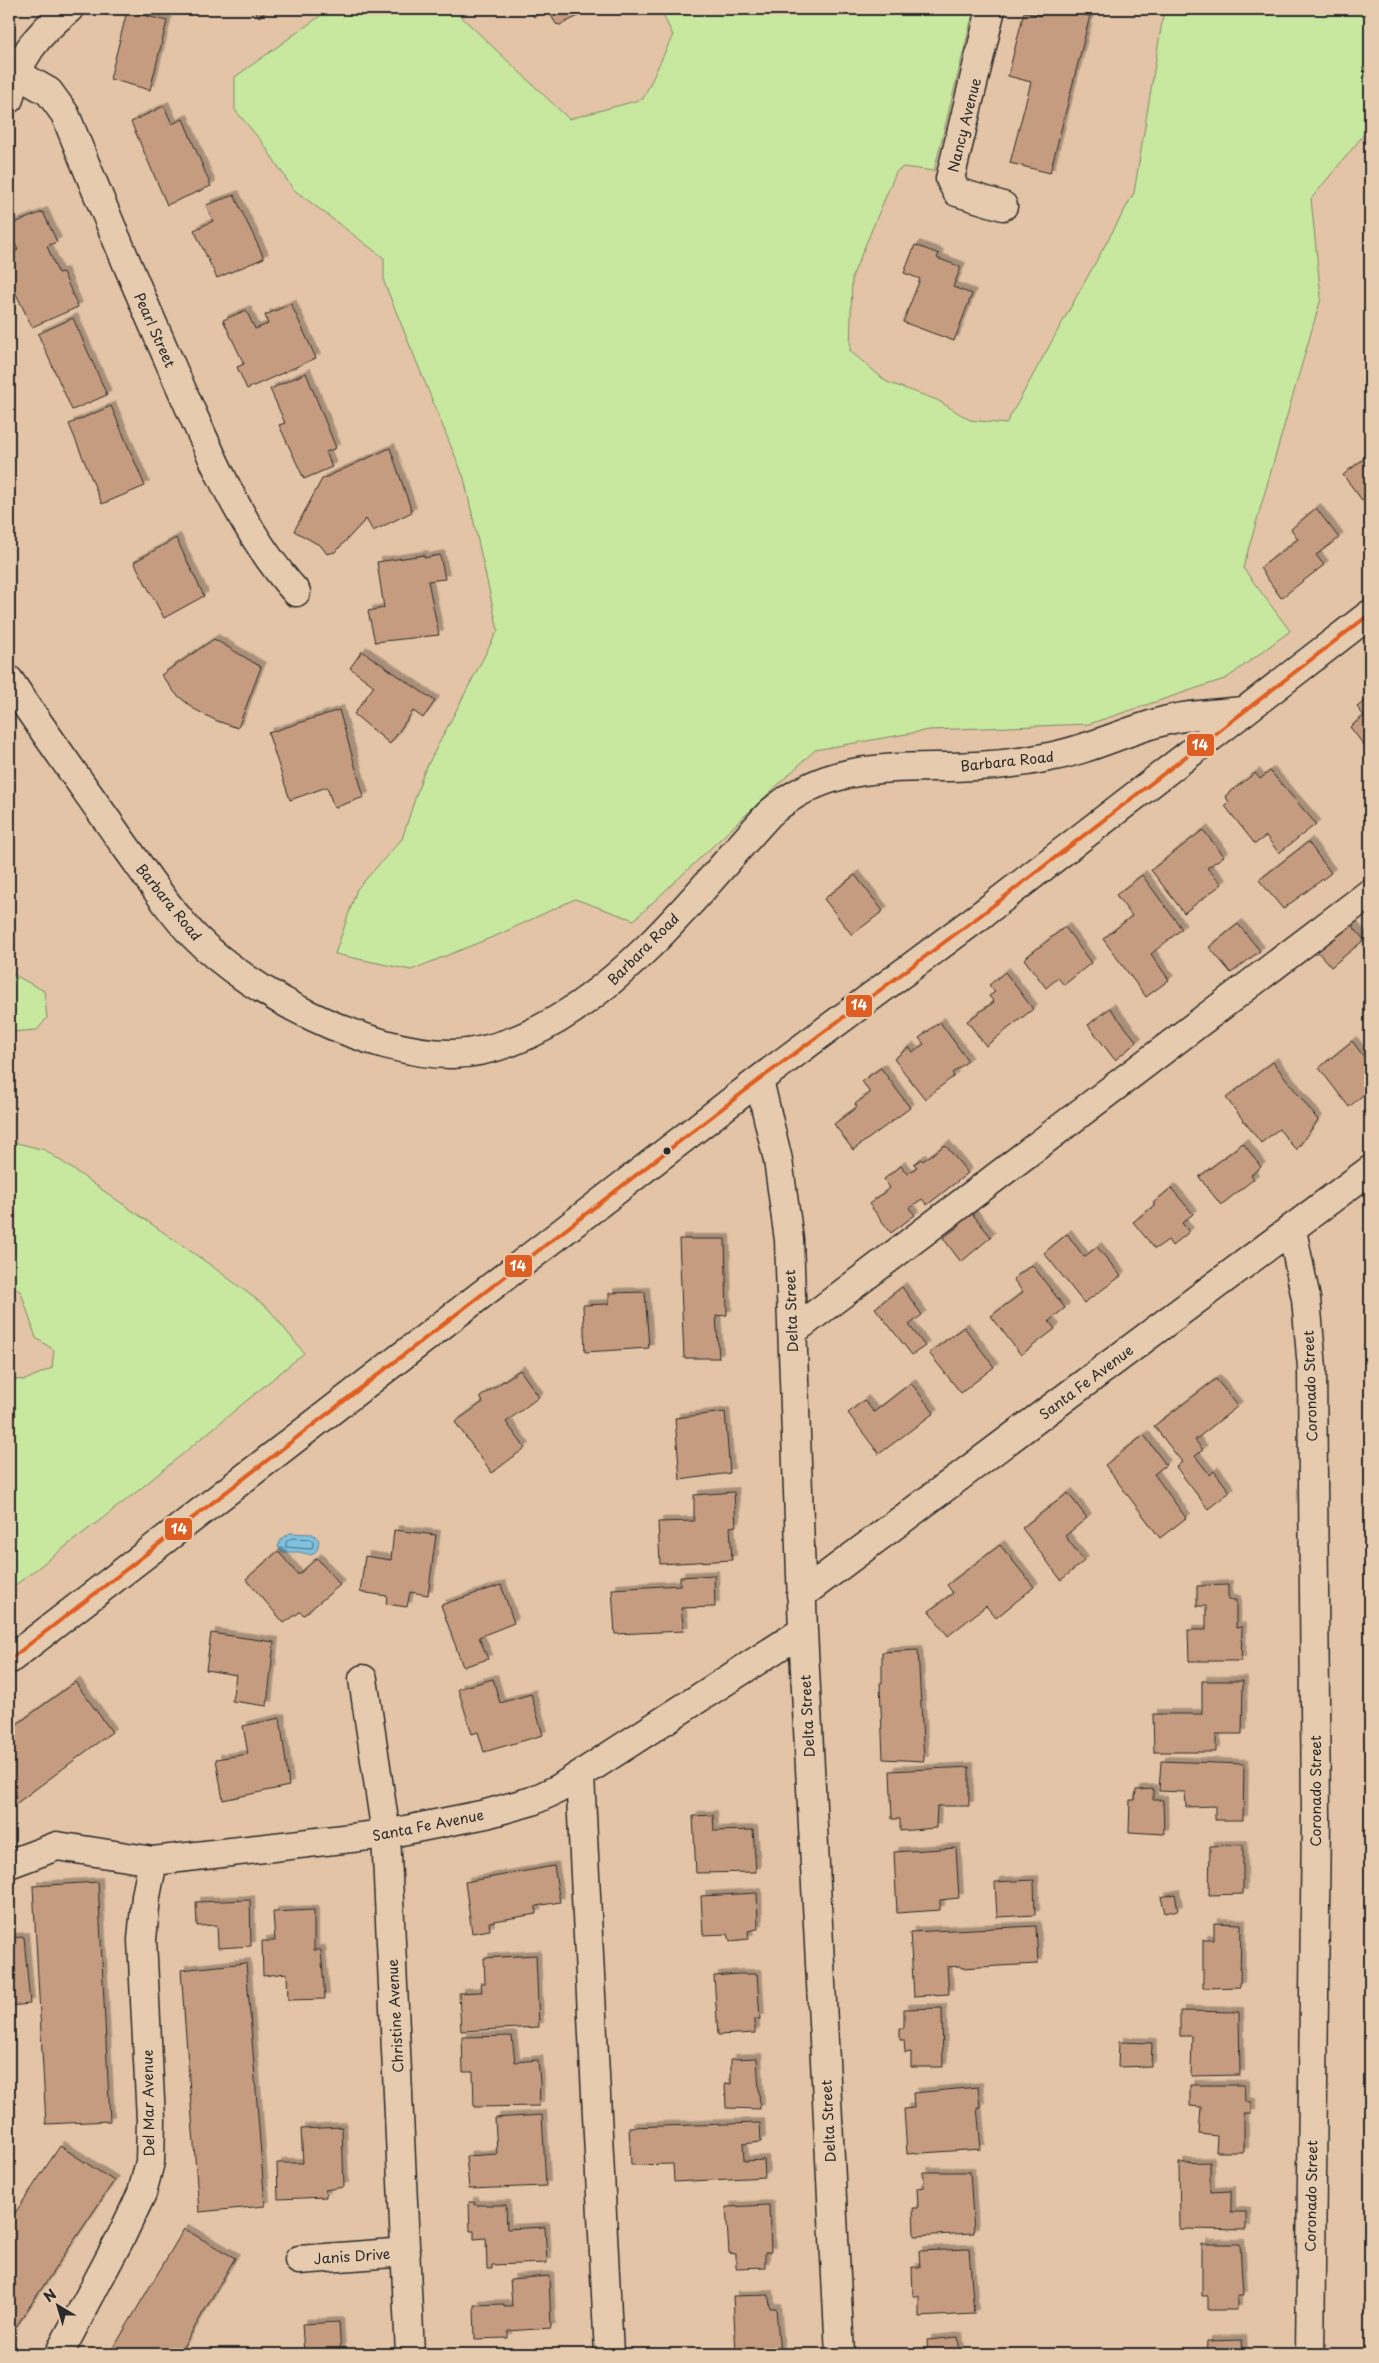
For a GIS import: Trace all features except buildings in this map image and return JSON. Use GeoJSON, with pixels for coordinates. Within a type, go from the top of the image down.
{"type":"FeatureCollection","features":[{"type":"Feature","properties":{"kind":"street"},"geometry":{"type":"LineString","coordinates":[[9,99],[13,70],[43,30],[69,9]]}},
{"type":"Feature","properties":{"kind":"street","name":"Nancy Avenue"},"geometry":{"type":"LineString","coordinates":[[991,9],[950,180],[958,192],[1003,206]]}},
{"type":"Feature","properties":{"kind":"street","name":"Pearl Street"},"geometry":{"type":"LineString","coordinates":[[13,70],[49,92],[65,114],[130,273],[222,479],[248,527],[271,561],[296,592]]}},
{"type":"Feature","properties":{"kind":"street"},"geometry":{"type":"LineString","coordinates":[[9,1660],[760,1080],[981,915],[1370,614]]}},
{"type":"Feature","properties":{"kind":"street","name":"Barbara Road"},"geometry":{"type":"LineString","coordinates":[[9,680],[162,898],[193,934],[217,957],[269,993],[344,1029],[412,1051],[454,1054],[492,1048],[538,1030],[604,987],[651,945],[769,814],[785,801],[806,789],[840,776],[877,768],[977,766],[1043,758],[1079,750],[1165,720],[1244,711]]}},
{"type":"Feature","properties":{"kind":"street"},"geometry":{"type":"LineString","coordinates":[[792,1332],[1370,892]]}},
{"type":"Feature","properties":{"kind":"street","name":"Delta Street"},"geometry":{"type":"LineString","coordinates":[[760,1080],[785,1199],[803,1631],[840,2354]]}},
{"type":"Feature","properties":{"kind":"street","name":"Santa Fe Avenue"},"geometry":{"type":"LineString","coordinates":[[802,1595],[1370,1170]]}},
{"type":"Feature","properties":{"kind":"street","name":"Coronado Street"},"geometry":{"type":"LineString","coordinates":[[1292,1230],[1306,1299],[1312,1368],[1316,1816],[1310,2354]]}},
{"type":"Feature","properties":{"kind":"street","name":"Santa Fe Avenue"},"geometry":{"type":"LineString","coordinates":[[9,1864],[57,1846],[153,1862],[386,1834],[486,1814],[523,1804],[558,1790],[803,1631]]}},
{"type":"Feature","properties":{"kind":"street","name":"Christine Avenue"},"geometry":{"type":"LineString","coordinates":[[363,1679],[386,1834],[410,2354]]}},
{"type":"Feature","properties":{"kind":"street"},"geometry":{"type":"LineString","coordinates":[[580,1776],[609,2354]]}},
{"type":"Feature","properties":{"kind":"street","name":"Del Mar Avenue"},"geometry":{"type":"LineString","coordinates":[[59,2354],[126,2227],[142,2193],[150,2162],[151,2120],[142,1940],[146,1896],[153,1862]]}},
{"type":"Feature","properties":{"kind":"street","name":"Janis Drive"},"geometry":{"type":"LineString","coordinates":[[299,2260],[406,2252]]}},
{"type":"Feature","properties":{"kind":"green space"},"geometry":{"type":"Polygon","coordinates":[[[330,9],[453,9],[569,119],[643,99],[673,35],[660,9],[974,9],[934,171],[903,167],[896,172],[852,277],[850,351],[887,382],[937,400],[970,420],[1006,424],[1134,193],[1163,16],[1167,9],[1370,9],[1370,127],[1311,199],[1321,298],[1243,568],[1290,631],[1227,678],[1089,724],[929,730],[815,750],[634,920],[575,899],[500,934],[411,970],[335,954],[357,889],[402,839],[423,774],[498,630],[464,478],[384,282],[384,258],[293,189],[262,142],[235,110],[235,77],[330,9]]]}},
{"type":"Feature","properties":{"kind":"green space"},"geometry":{"type":"Polygon","coordinates":[[[9,972],[44,991],[47,1018],[37,1030],[9,1032],[9,972]]]}},
{"type":"Feature","properties":{"kind":"green space"},"geometry":{"type":"Polygon","coordinates":[[[9,1141],[45,1150],[209,1264],[268,1308],[304,1353],[139,1490],[9,1590],[9,1379],[25,1380],[52,1368],[54,1350],[36,1338],[21,1292],[9,1283],[9,1141]]]}},
{"type":"Feature","properties":{"kind":"water"},"geometry":{"type":"Polygon","coordinates":[[[290,1533],[313,1534],[319,1540],[317,1550],[312,1555],[299,1552],[283,1552],[278,1547],[281,1539],[290,1533]]]}},
{"type":"Feature","properties":{"kind":"transit line","name":"14"},"geometry":{"type":"LineString","coordinates":[[9,1660],[759,1080],[981,915],[1370,614]]}}]}
